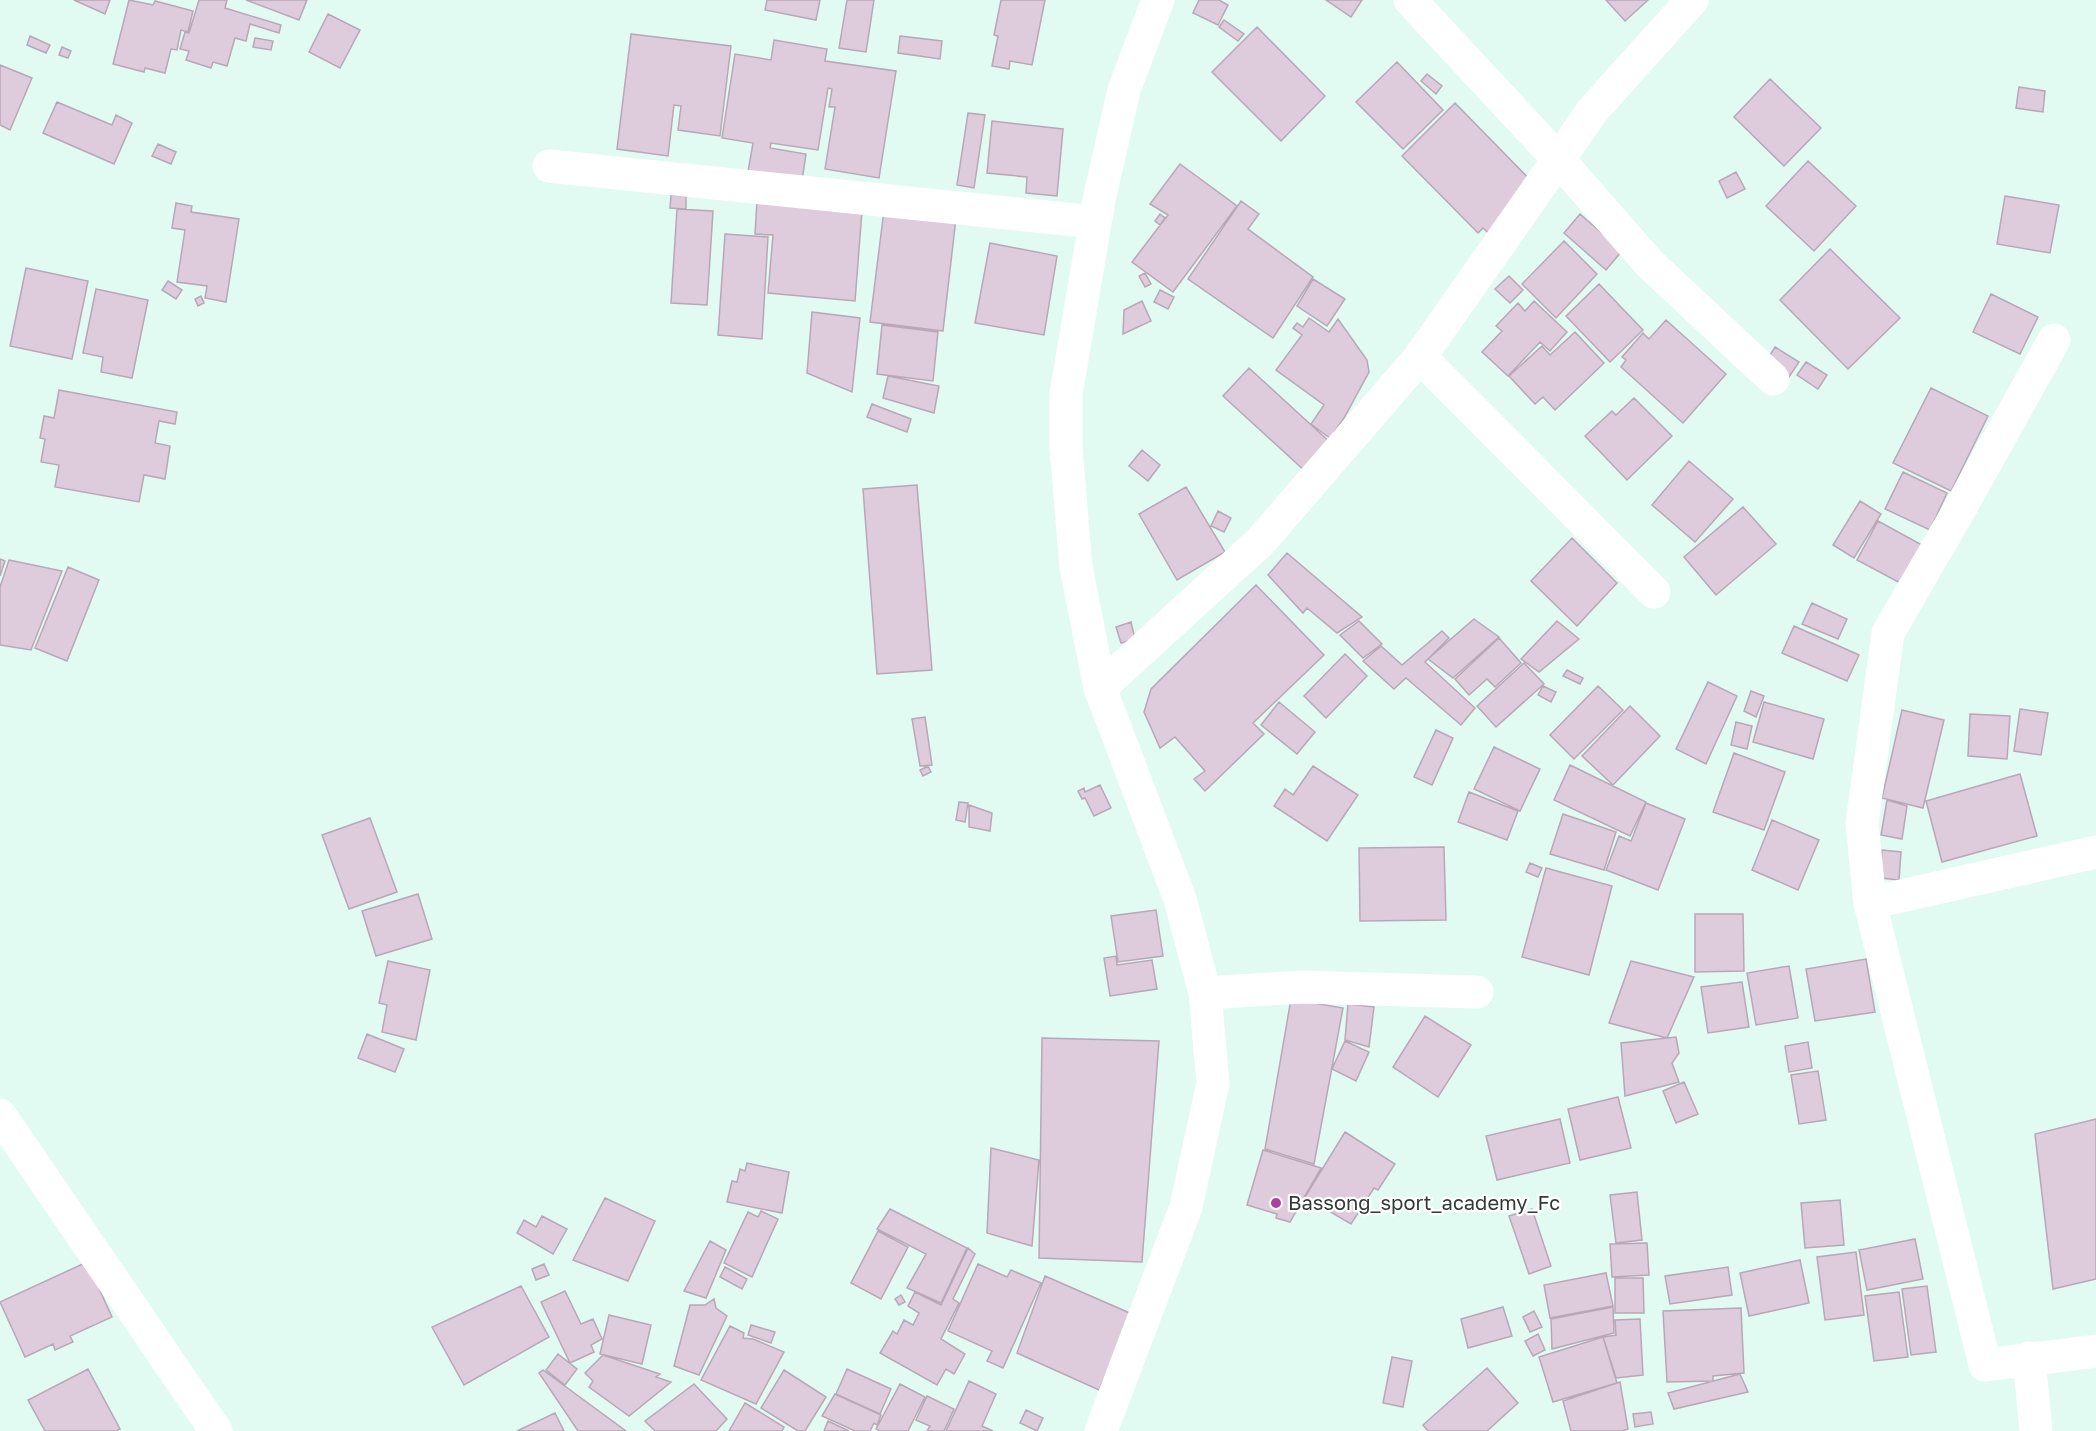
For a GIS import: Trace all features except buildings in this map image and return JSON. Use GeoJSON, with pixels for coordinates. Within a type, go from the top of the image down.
{"type":"FeatureCollection","features":[{"type":"Feature","properties":{"kind":"street"},"geometry":{"type":"LineString","coordinates":[[1101,1431],[1186,1207],[1213,1083],[1205,993],[1180,899],[1100,688],[1076,567],[1066,448],[1066,394],[1095,222],[1124,90],[1158,0]]}},
{"type":"Feature","properties":{"kind":"street"},"geometry":{"type":"LineString","coordinates":[[1410,0],[1559,159],[1650,264],[1773,379]]}},
{"type":"Feature","properties":{"kind":"street"},"geometry":{"type":"LineString","coordinates":[[1100,688],[1261,541],[1420,357],[1593,110],[1692,0]]}},
{"type":"Feature","properties":{"kind":"street"},"geometry":{"type":"LineString","coordinates":[[549,166],[1095,222]]}},
{"type":"Feature","properties":{"kind":"street"},"geometry":{"type":"LineString","coordinates":[[2054,340],[1888,633],[1862,823],[1870,903],[1985,1365],[2096,1351]]}},
{"type":"Feature","properties":{"kind":"street"},"geometry":{"type":"LineString","coordinates":[[1420,357],[1654,592]]}},
{"type":"Feature","properties":{"kind":"street"},"geometry":{"type":"LineString","coordinates":[[1870,903],[2096,852]]}},
{"type":"Feature","properties":{"kind":"street"},"geometry":{"type":"LineString","coordinates":[[1205,993],[1302,987],[1477,992]]}},
{"type":"Feature","properties":{"kind":"street"},"geometry":{"type":"LineString","coordinates":[[0,1115],[216,1431]]}},
{"type":"Feature","properties":{"kind":"street"},"geometry":{"type":"LineString","coordinates":[[2029,1359],[2036,1431]]}},
{"type":"Feature","properties":{"kind":"place","name":"Bassong_sport_academy_Fc"},"geometry":{"type":"Point","coordinates":[1276,1203]}}]}
